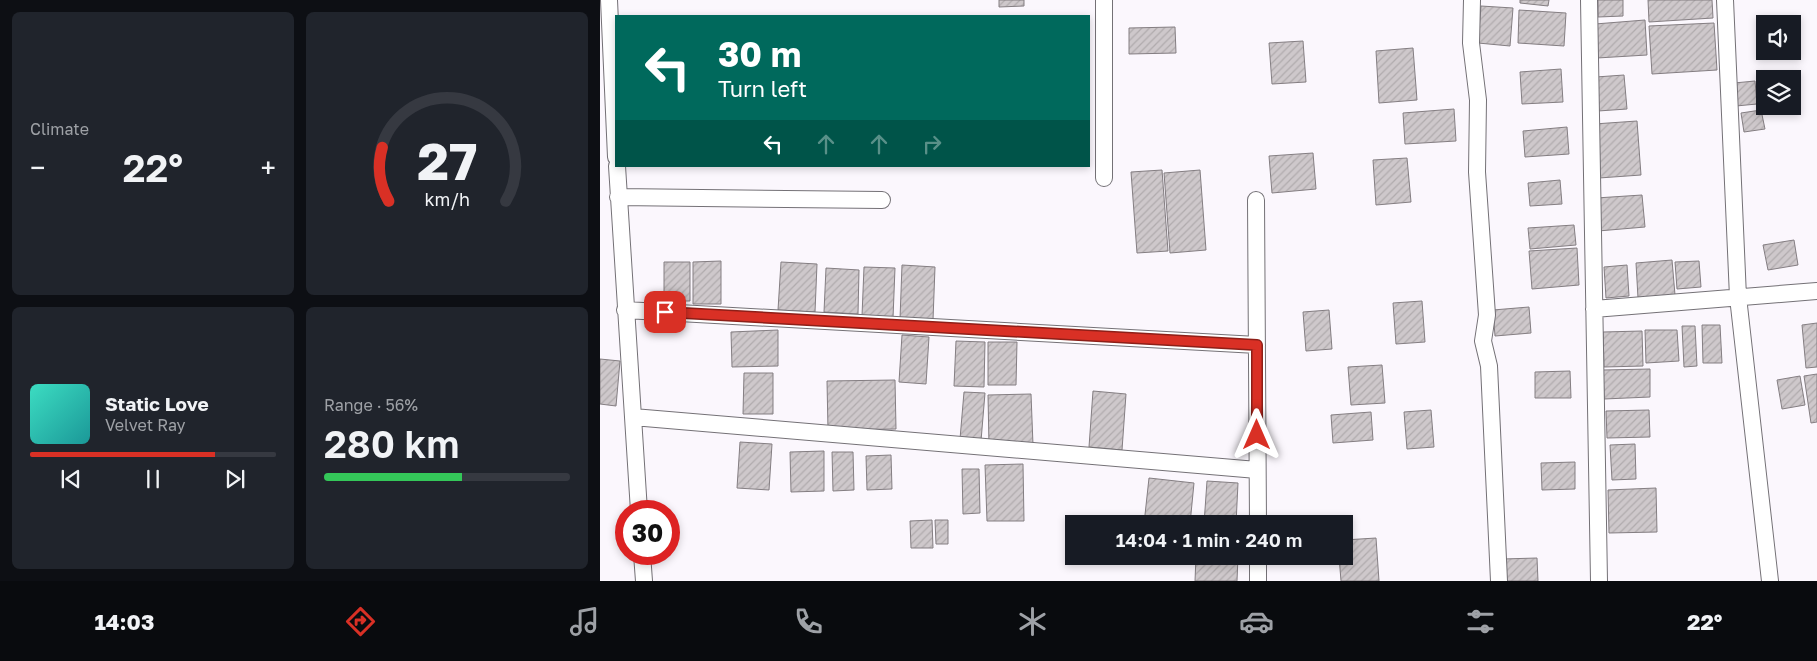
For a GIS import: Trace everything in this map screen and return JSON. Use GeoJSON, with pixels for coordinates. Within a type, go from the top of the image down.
{"type":"FeatureCollection","features":[{"type":"Feature","properties":{"kind":"street"},"geometry":{"type":"LineString","coordinates":[[609,0],[615,135]]}},
{"type":"Feature","properties":{"kind":"street"},"geometry":{"type":"LineString","coordinates":[[1104,0],[1104,178]]}},
{"type":"Feature","properties":{"kind":"street"},"geometry":{"type":"LineString","coordinates":[[1472,0],[1471,43],[1478,100],[1477,172],[1487,315],[1483,341],[1488,366],[1498,581]]}},
{"type":"Feature","properties":{"kind":"street"},"geometry":{"type":"LineString","coordinates":[[1589,0],[1599,581]]}},
{"type":"Feature","properties":{"kind":"street"},"geometry":{"type":"LineString","coordinates":[[1725,0],[1738,297],[1770,581]]}},
{"type":"Feature","properties":{"kind":"street"},"geometry":{"type":"LineString","coordinates":[[617,167],[638,500]]}},
{"type":"Feature","properties":{"kind":"street"},"geometry":{"type":"LineString","coordinates":[[618,197],[882,200]]}},
{"type":"Feature","properties":{"kind":"street"},"geometry":{"type":"LineString","coordinates":[[1256,200],[1258,515]]}},
{"type":"Feature","properties":{"kind":"street"},"geometry":{"type":"LineString","coordinates":[[1594,309],[1817,291]]}},
{"type":"Feature","properties":{"kind":"street"},"geometry":{"type":"LineString","coordinates":[[625,310],[1257,345]]}},
{"type":"Feature","properties":{"kind":"street"},"geometry":{"type":"LineString","coordinates":[[633,417],[1258,470]]}},
{"type":"Feature","properties":{"kind":"street"},"geometry":{"type":"LineString","coordinates":[[643,565],[644,581]]}},
{"type":"Feature","properties":{"kind":"street"},"geometry":{"type":"LineString","coordinates":[[1258,565],[1258,581]]}},
{"type":"Feature","properties":{"kind":"building"},"geometry":{"type":"Polygon","coordinates":[[[999,0],[1024,0],[1024,6],[999,7],[999,0]]]}},
{"type":"Feature","properties":{"kind":"building"},"geometry":{"type":"Polygon","coordinates":[[[1520,0],[1549,0],[1548,6],[1520,3],[1520,0]]]}},
{"type":"Feature","properties":{"kind":"building"},"geometry":{"type":"Polygon","coordinates":[[[1598,0],[1623,0],[1623,16],[1598,17],[1598,0]]]}},
{"type":"Feature","properties":{"kind":"building"},"geometry":{"type":"Polygon","coordinates":[[[1648,0],[1712,0],[1713,18],[1649,22],[1648,0]]]}},
{"type":"Feature","properties":{"kind":"building"},"geometry":{"type":"Polygon","coordinates":[[[1481,6],[1513,8],[1510,46],[1478,43],[1481,6]]]}},
{"type":"Feature","properties":{"kind":"building"},"geometry":{"type":"Polygon","coordinates":[[[1519,10],[1566,13],[1564,46],[1518,43],[1519,10]]]}},
{"type":"Feature","properties":{"kind":"building"},"geometry":{"type":"Polygon","coordinates":[[[1645,20],[1647,55],[1597,58],[1595,24],[1645,20]]]}},
{"type":"Feature","properties":{"kind":"building"},"geometry":{"type":"Polygon","coordinates":[[[1714,23],[1717,70],[1652,74],[1649,26],[1714,23]]]}},
{"type":"Feature","properties":{"kind":"building"},"geometry":{"type":"Polygon","coordinates":[[[1175,27],[1176,53],[1129,54],[1129,28],[1175,27]]]}},
{"type":"Feature","properties":{"kind":"building"},"geometry":{"type":"Polygon","coordinates":[[[1303,41],[1306,82],[1272,84],[1269,43],[1303,41]]]}},
{"type":"Feature","properties":{"kind":"building"},"geometry":{"type":"Polygon","coordinates":[[[1413,48],[1417,100],[1379,103],[1376,51],[1413,48]]]}},
{"type":"Feature","properties":{"kind":"building"},"geometry":{"type":"Polygon","coordinates":[[[1561,69],[1563,102],[1522,104],[1520,72],[1561,69]]]}},
{"type":"Feature","properties":{"kind":"building"},"geometry":{"type":"Polygon","coordinates":[[[1624,75],[1627,109],[1598,111],[1596,77],[1624,75]]]}},
{"type":"Feature","properties":{"kind":"building"},"geometry":{"type":"Polygon","coordinates":[[[1755,81],[1756,104],[1736,106],[1734,83],[1755,81]]]}},
{"type":"Feature","properties":{"kind":"building"},"geometry":{"type":"Polygon","coordinates":[[[1454,109],[1456,141],[1405,144],[1403,113],[1454,109]]]}},
{"type":"Feature","properties":{"kind":"building"},"geometry":{"type":"Polygon","coordinates":[[[1756,111],[1756,115],[1762,115],[1765,129],[1744,132],[1741,113],[1756,111]]]}},
{"type":"Feature","properties":{"kind":"building"},"geometry":{"type":"Polygon","coordinates":[[[1637,121],[1641,175],[1599,178],[1594,124],[1637,121]]]}},
{"type":"Feature","properties":{"kind":"building"},"geometry":{"type":"Polygon","coordinates":[[[1567,127],[1569,154],[1525,157],[1523,131],[1567,127]]]}},
{"type":"Feature","properties":{"kind":"building"},"geometry":{"type":"Polygon","coordinates":[[[1313,153],[1316,189],[1272,193],[1269,156],[1313,153]]]}},
{"type":"Feature","properties":{"kind":"building"},"geometry":{"type":"Polygon","coordinates":[[[1407,158],[1411,202],[1376,205],[1373,160],[1407,158]]]}},
{"type":"Feature","properties":{"kind":"building"},"geometry":{"type":"Polygon","coordinates":[[[1162,170],[1168,251],[1137,253],[1131,172],[1162,170]]]}},
{"type":"Feature","properties":{"kind":"building"},"geometry":{"type":"Polygon","coordinates":[[[1200,170],[1206,250],[1170,253],[1164,173],[1200,170]]]}},
{"type":"Feature","properties":{"kind":"building"},"geometry":{"type":"Polygon","coordinates":[[[1560,180],[1562,204],[1530,206],[1528,183],[1560,180]]]}},
{"type":"Feature","properties":{"kind":"building"},"geometry":{"type":"Polygon","coordinates":[[[1642,195],[1645,227],[1598,231],[1596,198],[1642,195]]]}},
{"type":"Feature","properties":{"kind":"building"},"geometry":{"type":"Polygon","coordinates":[[[1574,225],[1576,245],[1530,249],[1528,228],[1574,225]]]}},
{"type":"Feature","properties":{"kind":"building"},"geometry":{"type":"Polygon","coordinates":[[[1794,240],[1798,265],[1768,270],[1763,245],[1794,240]]]}},
{"type":"Feature","properties":{"kind":"building"},"geometry":{"type":"Polygon","coordinates":[[[1577,248],[1579,285],[1532,289],[1529,251],[1577,248]]]}},
{"type":"Feature","properties":{"kind":"building"},"geometry":{"type":"Polygon","coordinates":[[[1672,260],[1675,295],[1638,298],[1636,263],[1672,260]]]}},
{"type":"Feature","properties":{"kind":"building"},"geometry":{"type":"Polygon","coordinates":[[[721,261],[721,304],[693,304],[693,262],[721,261]]]}},
{"type":"Feature","properties":{"kind":"building"},"geometry":{"type":"Polygon","coordinates":[[[1699,261],[1701,287],[1677,289],[1675,262],[1699,261]]]}},
{"type":"Feature","properties":{"kind":"building"},"geometry":{"type":"Polygon","coordinates":[[[664,262],[690,262],[690,301],[664,301],[664,262]]]}},
{"type":"Feature","properties":{"kind":"building"},"geometry":{"type":"Polygon","coordinates":[[[781,262],[817,264],[815,312],[778,310],[781,262]]]}},
{"type":"Feature","properties":{"kind":"building"},"geometry":{"type":"Polygon","coordinates":[[[902,265],[935,267],[933,320],[900,319],[902,265]]]}},
{"type":"Feature","properties":{"kind":"building"},"geometry":{"type":"Polygon","coordinates":[[[1627,265],[1629,296],[1606,298],[1604,267],[1627,265]]]}},
{"type":"Feature","properties":{"kind":"building"},"geometry":{"type":"Polygon","coordinates":[[[864,267],[895,268],[893,318],[862,316],[864,267]]]}},
{"type":"Feature","properties":{"kind":"building"},"geometry":{"type":"Polygon","coordinates":[[[826,268],[859,270],[858,314],[824,312],[826,268]]]}},
{"type":"Feature","properties":{"kind":"building"},"geometry":{"type":"Polygon","coordinates":[[[1422,301],[1425,342],[1396,344],[1393,303],[1422,301]]]}},
{"type":"Feature","properties":{"kind":"building"},"geometry":{"type":"Polygon","coordinates":[[[1529,307],[1531,333],[1495,336],[1493,310],[1529,307]]]}},
{"type":"Feature","properties":{"kind":"building"},"geometry":{"type":"Polygon","coordinates":[[[1329,310],[1332,349],[1306,351],[1303,312],[1329,310]]]}},
{"type":"Feature","properties":{"kind":"building"},"geometry":{"type":"Polygon","coordinates":[[[1817,323],[1817,367],[1806,368],[1802,325],[1817,323]]]}},
{"type":"Feature","properties":{"kind":"building"},"geometry":{"type":"Polygon","coordinates":[[[1702,325],[1720,325],[1722,363],[1703,363],[1702,325]]]}},
{"type":"Feature","properties":{"kind":"building"},"geometry":{"type":"Polygon","coordinates":[[[1682,326],[1695,326],[1697,366],[1684,367],[1682,326]]]}},
{"type":"Feature","properties":{"kind":"building"},"geometry":{"type":"Polygon","coordinates":[[[778,330],[778,366],[732,367],[731,332],[778,330]]]}},
{"type":"Feature","properties":{"kind":"building"},"geometry":{"type":"Polygon","coordinates":[[[1645,330],[1677,330],[1679,361],[1646,363],[1645,330]]]}},
{"type":"Feature","properties":{"kind":"building"},"geometry":{"type":"Polygon","coordinates":[[[1642,331],[1643,366],[1604,367],[1603,332],[1642,331]]]}},
{"type":"Feature","properties":{"kind":"building"},"geometry":{"type":"Polygon","coordinates":[[[902,335],[929,337],[926,384],[899,382],[902,335]]]}},
{"type":"Feature","properties":{"kind":"building"},"geometry":{"type":"Polygon","coordinates":[[[956,341],[985,342],[984,387],[954,386],[956,341]]]}},
{"type":"Feature","properties":{"kind":"building"},"geometry":{"type":"Polygon","coordinates":[[[988,342],[1017,342],[1016,385],[988,385],[988,342]]]}},
{"type":"Feature","properties":{"kind":"building"},"geometry":{"type":"Polygon","coordinates":[[[600,359],[620,361],[616,406],[600,404],[600,359]]]}},
{"type":"Feature","properties":{"kind":"building"},"geometry":{"type":"Polygon","coordinates":[[[1382,365],[1385,403],[1351,405],[1348,367],[1382,365]]]}},
{"type":"Feature","properties":{"kind":"building"},"geometry":{"type":"Polygon","coordinates":[[[1650,369],[1650,397],[1604,399],[1603,370],[1650,369]]]}},
{"type":"Feature","properties":{"kind":"building"},"geometry":{"type":"Polygon","coordinates":[[[1570,371],[1571,398],[1535,398],[1535,372],[1570,371]]]}},
{"type":"Feature","properties":{"kind":"building"},"geometry":{"type":"Polygon","coordinates":[[[744,373],[773,373],[773,414],[743,414],[744,373]]]}},
{"type":"Feature","properties":{"kind":"building"},"geometry":{"type":"Polygon","coordinates":[[[1817,374],[1817,422],[1811,423],[1804,376],[1817,374]]]}},
{"type":"Feature","properties":{"kind":"building"},"geometry":{"type":"Polygon","coordinates":[[[1800,376],[1805,405],[1782,409],[1777,380],[1800,376]]]}},
{"type":"Feature","properties":{"kind":"building"},"geometry":{"type":"Polygon","coordinates":[[[895,380],[896,429],[828,430],[827,381],[895,380]]]}},
{"type":"Feature","properties":{"kind":"building"},"geometry":{"type":"Polygon","coordinates":[[[1093,391],[1126,394],[1122,450],[1089,447],[1093,391]]]}},
{"type":"Feature","properties":{"kind":"building"},"geometry":{"type":"Polygon","coordinates":[[[964,392],[985,393],[981,441],[960,439],[964,392]]]}},
{"type":"Feature","properties":{"kind":"building"},"geometry":{"type":"Polygon","coordinates":[[[1031,394],[1033,445],[989,446],[988,395],[1031,394]]]}},
{"type":"Feature","properties":{"kind":"building"},"geometry":{"type":"Polygon","coordinates":[[[1431,410],[1434,447],[1407,449],[1404,412],[1431,410]]]}},
{"type":"Feature","properties":{"kind":"building"},"geometry":{"type":"Polygon","coordinates":[[[1649,410],[1650,437],[1607,438],[1606,411],[1649,410]]]}},
{"type":"Feature","properties":{"kind":"building"},"geometry":{"type":"Polygon","coordinates":[[[1371,412],[1373,440],[1333,443],[1331,415],[1371,412]]]}},
{"type":"Feature","properties":{"kind":"building"},"geometry":{"type":"Polygon","coordinates":[[[740,442],[772,444],[769,490],[737,488],[740,442]]]}},
{"type":"Feature","properties":{"kind":"building"},"geometry":{"type":"Polygon","coordinates":[[[1635,444],[1636,479],[1612,480],[1610,445],[1635,444]]]}},
{"type":"Feature","properties":{"kind":"building"},"geometry":{"type":"Polygon","coordinates":[[[824,451],[824,491],[791,492],[790,452],[824,451]]]}},
{"type":"Feature","properties":{"kind":"building"},"geometry":{"type":"Polygon","coordinates":[[[832,452],[853,452],[854,490],[833,491],[832,452]]]}},
{"type":"Feature","properties":{"kind":"building"},"geometry":{"type":"Polygon","coordinates":[[[891,455],[892,489],[867,490],[866,456],[891,455]]]}},
{"type":"Feature","properties":{"kind":"building"},"geometry":{"type":"Polygon","coordinates":[[[1575,462],[1575,489],[1542,490],[1541,463],[1575,462]]]}},
{"type":"Feature","properties":{"kind":"building"},"geometry":{"type":"Polygon","coordinates":[[[1023,464],[1024,521],[987,521],[985,465],[1023,464]]]}},
{"type":"Feature","properties":{"kind":"building"},"geometry":{"type":"Polygon","coordinates":[[[962,469],[979,469],[980,513],[963,514],[962,469]]]}},
{"type":"Feature","properties":{"kind":"building"},"geometry":{"type":"Polygon","coordinates":[[[1149,478],[1194,483],[1191,515],[1145,515],[1149,478]]]}},
{"type":"Feature","properties":{"kind":"building"},"geometry":{"type":"Polygon","coordinates":[[[1207,481],[1238,483],[1236,515],[1205,515],[1207,481]]]}},
{"type":"Feature","properties":{"kind":"building"},"geometry":{"type":"Polygon","coordinates":[[[1656,488],[1657,532],[1609,533],[1608,490],[1656,488]]]}},
{"type":"Feature","properties":{"kind":"building"},"geometry":{"type":"Polygon","coordinates":[[[932,520],[933,548],[911,548],[910,521],[932,520]]]}},
{"type":"Feature","properties":{"kind":"building"},"geometry":{"type":"Polygon","coordinates":[[[935,520],[948,520],[948,544],[936,544],[935,520]]]}},
{"type":"Feature","properties":{"kind":"building"},"geometry":{"type":"Polygon","coordinates":[[[1376,538],[1379,581],[1341,581],[1340,565],[1353,565],[1353,539],[1376,538]]]}},
{"type":"Feature","properties":{"kind":"building"},"geometry":{"type":"Polygon","coordinates":[[[1537,558],[1538,581],[1503,581],[1503,559],[1537,558]]]}},
{"type":"Feature","properties":{"kind":"building"},"geometry":{"type":"Polygon","coordinates":[[[1196,565],[1238,565],[1237,581],[1195,581],[1196,565]]]}},
{"type":"Feature","properties":{"kind":"route"},"geometry":{"type":"LineString","coordinates":[[665,312],[1257,345],[1257,435]]}}]}
